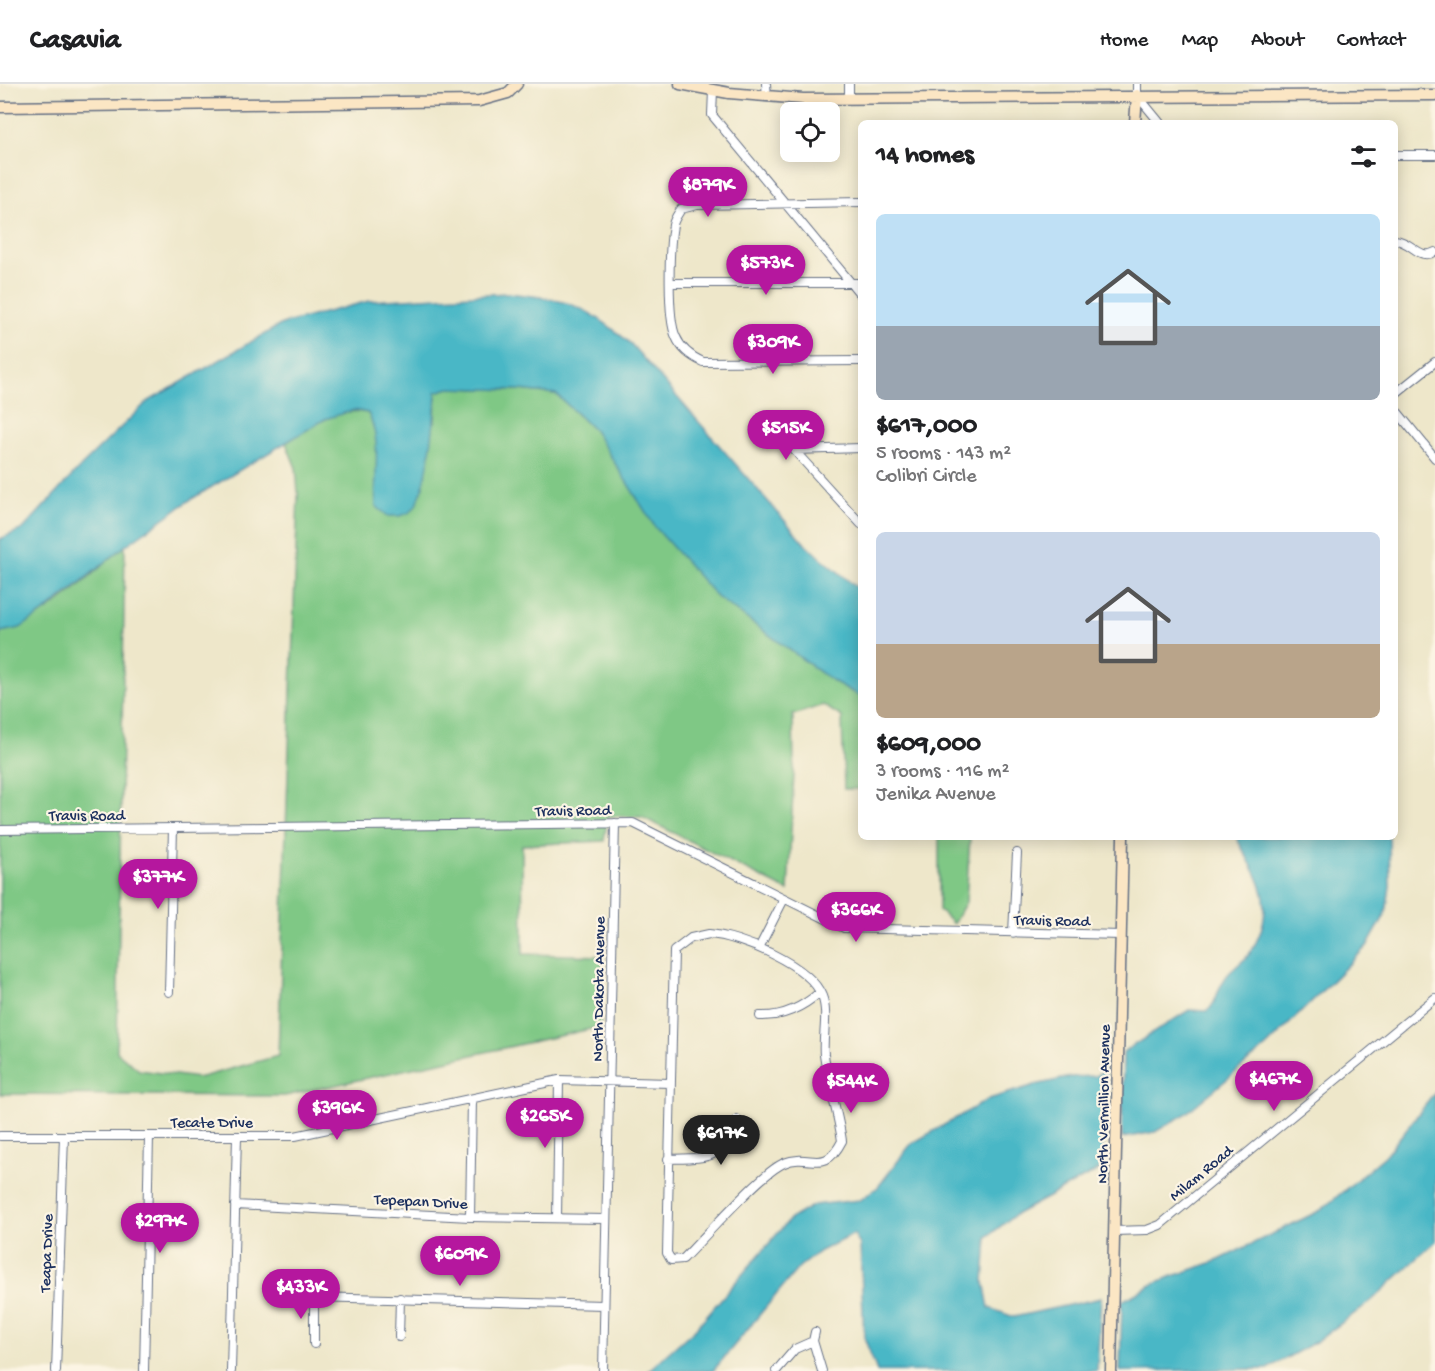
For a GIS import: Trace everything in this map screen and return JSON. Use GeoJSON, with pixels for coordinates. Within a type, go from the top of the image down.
{"type":"FeatureCollection","features":[{"type":"Feature","properties":{"kind":"street"},"geometry":{"type":"LineString","coordinates":[[0,107],[479,101],[508,93],[517,84]]}},
{"type":"Feature","properties":{"kind":"street"},"geometry":{"type":"LineString","coordinates":[[680,84],[767,97],[849,99],[1137,90],[1435,95]]}},
{"type":"Feature","properties":{"kind":"street"},"geometry":{"type":"LineString","coordinates":[[766,84],[767,97]]}},
{"type":"Feature","properties":{"kind":"street"},"geometry":{"type":"LineString","coordinates":[[849,84],[849,99]]}},
{"type":"Feature","properties":{"kind":"street"},"geometry":{"type":"LineString","coordinates":[[713,90],[712,115],[785,204],[856,283]]}},
{"type":"Feature","properties":{"kind":"street"},"geometry":{"type":"LineString","coordinates":[[1135,120],[1137,90]]}},
{"type":"Feature","properties":{"kind":"street"},"geometry":{"type":"LineString","coordinates":[[1137,90],[1158,120]]}},
{"type":"Feature","properties":{"kind":"street"},"geometry":{"type":"LineString","coordinates":[[1398,155],[1435,155]]}},
{"type":"Feature","properties":{"kind":"street"},"geometry":{"type":"LineString","coordinates":[[858,202],[697,205],[681,209],[673,222],[671,283],[672,326],[677,339],[691,356],[703,362],[858,361]]}},
{"type":"Feature","properties":{"kind":"street"},"geometry":{"type":"LineString","coordinates":[[1398,241],[1409,243],[1421,255],[1426,256],[1435,252]]}},
{"type":"Feature","properties":{"kind":"street"},"geometry":{"type":"LineString","coordinates":[[671,283],[856,283]]}},
{"type":"Feature","properties":{"kind":"street"},"geometry":{"type":"LineString","coordinates":[[1398,392],[1435,362]]}},
{"type":"Feature","properties":{"kind":"street"},"geometry":{"type":"LineString","coordinates":[[1398,413],[1435,458]]}},
{"type":"Feature","properties":{"kind":"street"},"geometry":{"type":"LineString","coordinates":[[858,448],[794,450],[858,521]]}},
{"type":"Feature","properties":{"kind":"street","name":"North Dakota Avenue"},"geometry":{"type":"LineString","coordinates":[[603,1371],[615,823]]}},
{"type":"Feature","properties":{"kind":"street","name":"Travis Road"},"geometry":{"type":"LineString","coordinates":[[0,830],[633,823],[852,930],[1121,935]]}},
{"type":"Feature","properties":{"kind":"street"},"geometry":{"type":"LineString","coordinates":[[169,992],[173,828]]}},
{"type":"Feature","properties":{"kind":"street","name":"North Vermillion Avenue"},"geometry":{"type":"LineString","coordinates":[[1111,1371],[1123,840]]}},
{"type":"Feature","properties":{"kind":"street"},"geometry":{"type":"LineString","coordinates":[[1013,933],[1017,853]]}},
{"type":"Feature","properties":{"kind":"street"},"geometry":{"type":"LineString","coordinates":[[759,948],[784,898]]}},
{"type":"Feature","properties":{"kind":"street"},"geometry":{"type":"LineString","coordinates":[[709,934],[726,935],[790,963],[820,992],[825,1012],[824,1055],[842,1141],[836,1153],[825,1162],[784,1163],[767,1175],[683,1259],[671,1260],[666,1253],[674,951],[691,938],[709,934]]}},
{"type":"Feature","properties":{"kind":"street"},"geometry":{"type":"LineString","coordinates":[[760,1016],[787,1012],[807,1004],[820,992]]}},
{"type":"Feature","properties":{"kind":"street","name":"Milam Road"},"geometry":{"type":"LineString","coordinates":[[1114,1231],[1147,1230],[1160,1225],[1435,998]]}},
{"type":"Feature","properties":{"kind":"street"},"geometry":{"type":"LineString","coordinates":[[557,1218],[559,1080]]}},
{"type":"Feature","properties":{"kind":"street","name":"Tecate Drive"},"geometry":{"type":"LineString","coordinates":[[0,1136],[295,1136],[559,1080],[670,1083]]}},
{"type":"Feature","properties":{"kind":"street"},"geometry":{"type":"LineString","coordinates":[[470,1217],[472,1099]]}},
{"type":"Feature","properties":{"kind":"street"},"geometry":{"type":"LineString","coordinates":[[668,1159],[711,1157],[721,1149],[734,1131],[737,1119]]}},
{"type":"Feature","properties":{"kind":"street","name":"Teapa Drive"},"geometry":{"type":"LineString","coordinates":[[56,1371],[64,1136]]}},
{"type":"Feature","properties":{"kind":"street"},"geometry":{"type":"LineString","coordinates":[[144,1371],[149,1136]]}},
{"type":"Feature","properties":{"kind":"street"},"geometry":{"type":"LineString","coordinates":[[231,1371],[237,1136]]}},
{"type":"Feature","properties":{"kind":"street","name":"Tepepan Drive"},"geometry":{"type":"LineString","coordinates":[[235,1205],[470,1217],[606,1219]]}},
{"type":"Feature","properties":{"kind":"street"},"geometry":{"type":"LineString","coordinates":[[314,1344],[315,1297],[604,1305]]}},
{"type":"Feature","properties":{"kind":"street"},"geometry":{"type":"LineString","coordinates":[[399,1337],[400,1298]]}},
{"type":"Feature","properties":{"kind":"street"},"geometry":{"type":"LineString","coordinates":[[815,1332],[813,1341],[822,1371]]}},
{"type":"Feature","properties":{"kind":"street"},"geometry":{"type":"LineString","coordinates":[[776,1371],[795,1349],[813,1341]]}},
{"type":"Feature","properties":{"kind":"green space"},"geometry":{"type":"Polygon","coordinates":[[[449,388],[520,390],[556,394],[594,430],[624,474],[717,597],[830,679],[858,695],[858,789],[844,789],[842,717],[823,705],[793,715],[794,772],[788,891],[642,817],[608,816],[604,841],[522,845],[523,954],[603,956],[600,1027],[285,1096],[0,1094],[0,632],[17,627],[50,608],[125,546],[117,1052],[139,1070],[198,1078],[278,1056],[298,493],[296,468],[286,443],[325,419],[357,411],[368,413],[376,434],[377,455],[435,422],[436,392],[449,388]]]}},
{"type":"Feature","properties":{"kind":"green space"},"geometry":{"type":"Polygon","coordinates":[[[939,840],[970,840],[966,902],[953,924],[939,910],[939,840]]]}},
{"type":"Feature","properties":{"kind":"water"},"geometry":{"type":"Polygon","coordinates":[[[508,293],[547,298],[575,306],[601,320],[615,331],[631,344],[806,545],[858,588],[858,695],[830,679],[717,597],[655,527],[594,430],[556,394],[520,390],[449,388],[436,392],[426,474],[417,503],[406,514],[388,516],[376,506],[376,447],[373,424],[368,413],[354,410],[325,419],[190,500],[125,546],[44,612],[20,628],[0,632],[0,539],[23,529],[82,465],[147,402],[282,324],[369,301],[508,293]]]}},
{"type":"Feature","properties":{"kind":"water"},"geometry":{"type":"Polygon","coordinates":[[[1238,840],[1389,840],[1390,886],[1386,913],[1368,945],[1267,1046],[1184,1115],[1155,1132],[1122,1138],[1123,1052],[1189,1010],[1207,1011],[1213,1004],[1221,984],[1250,953],[1264,921],[1265,907],[1263,893],[1238,840]]]}},
{"type":"Feature","properties":{"kind":"water"},"geometry":{"type":"Polygon","coordinates":[[[1106,1070],[1102,1168],[1015,1215],[987,1237],[984,1282],[989,1308],[1014,1317],[1101,1298],[1097,1371],[877,1371],[864,1337],[860,1245],[854,1234],[820,1251],[799,1267],[713,1371],[648,1371],[696,1328],[790,1219],[814,1205],[860,1200],[878,1187],[911,1144],[989,1099],[1071,1077],[1095,1076],[1106,1070]]]}},
{"type":"Feature","properties":{"kind":"water"},"geometry":{"type":"Polygon","coordinates":[[[1435,1093],[1435,1242],[1370,1302],[1317,1341],[1267,1369],[1120,1371],[1122,1301],[1159,1281],[1219,1260],[1321,1210],[1385,1156],[1435,1093]]]}}]}
